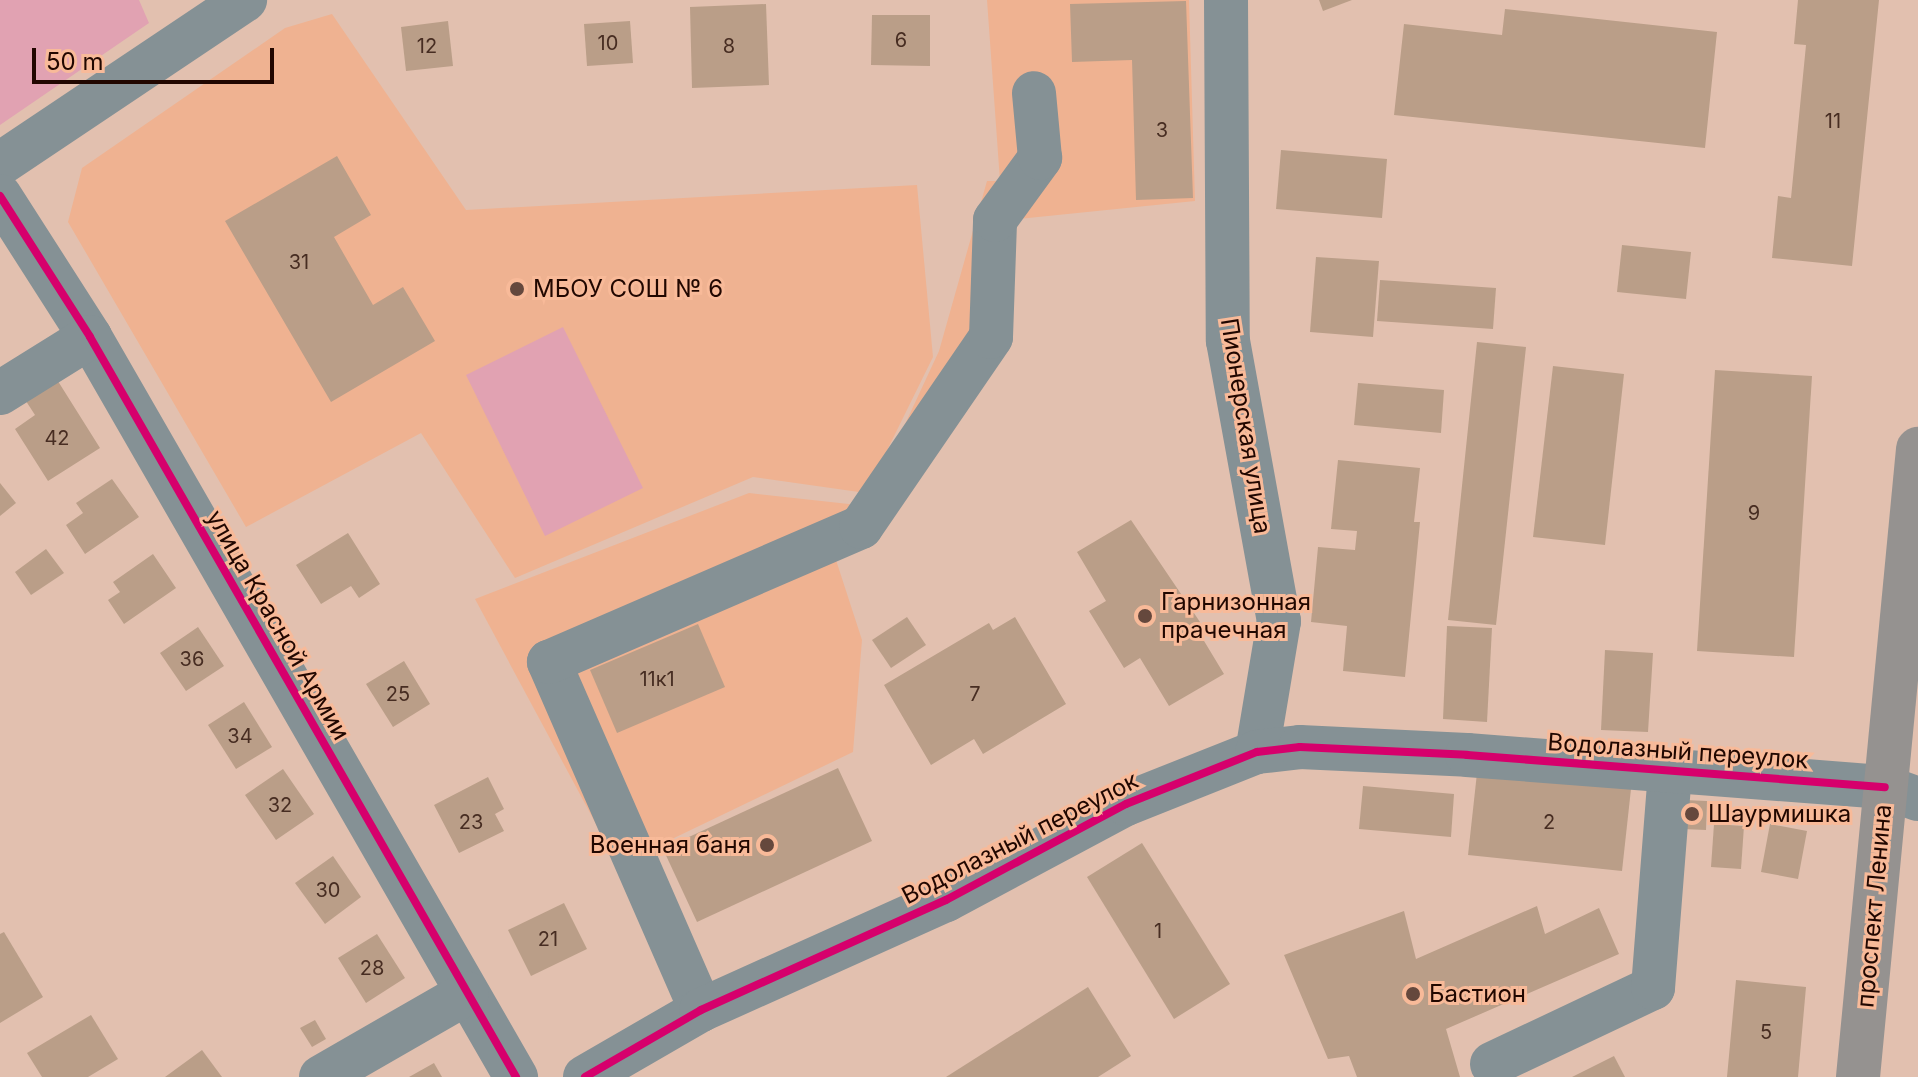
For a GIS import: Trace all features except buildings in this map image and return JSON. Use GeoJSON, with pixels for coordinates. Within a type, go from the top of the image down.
{"type":"FeatureCollection","features":[{"type":"Feature","properties":{"kind":"main road","name":"проспект Ленина"},"geometry":{"type":"LineString","coordinates":[[1858,1077],[1901,793],[1918,449]]}},
{"type":"Feature","properties":{"kind":"street"},"geometry":{"type":"LineString","coordinates":[[0,164],[245,0]]}},
{"type":"Feature","properties":{"kind":"street","name":"Пионерская улица"},"geometry":{"type":"LineString","coordinates":[[1226,0],[1228,341],[1279,621],[1257,752]]}},
{"type":"Feature","properties":{"kind":"street"},"geometry":{"type":"LineString","coordinates":[[701,1010],[549,662],[861,527],[991,337],[995,220],[1040,158],[1034,93]]}},
{"type":"Feature","properties":{"kind":"street","name":"улица Красной Армии"},"geometry":{"type":"LineString","coordinates":[[0,196],[90,337],[516,1077]]}},
{"type":"Feature","properties":{"kind":"street"},"geometry":{"type":"LineString","coordinates":[[0,393],[90,337]]}},
{"type":"Feature","properties":{"kind":"street","name":"Водолазный переулок"},"geometry":{"type":"LineString","coordinates":[[585,1077],[701,1010],[946,900],[1126,804],[1257,752],[1315,748],[1670,771],[1901,793]]}},
{"type":"Feature","properties":{"kind":"street"},"geometry":{"type":"LineString","coordinates":[[1492,1064],[1653,988],[1670,771]]}},
{"type":"Feature","properties":{"kind":"street"},"geometry":{"type":"LineString","coordinates":[[321,1077],[467,993]]}},
{"type":"Feature","properties":{"kind":"shaded area"},"geometry":{"type":"Polygon","coordinates":[[[0,0],[139,0],[149,23],[0,125],[0,0]]]}},
{"type":"Feature","properties":{"kind":"shaded area"},"geometry":{"type":"Polygon","coordinates":[[[987,0],[1189,0],[1195,201],[1009,220],[1007,349],[836,560],[862,640],[853,752],[618,865],[475,599],[749,493],[867,506],[939,351],[987,181],[1000,181],[987,0]]]}},
{"type":"Feature","properties":{"kind":"shaded area","name":"МБОУ СОШ № 6"},"geometry":{"type":"Polygon","coordinates":[[[332,14],[466,210],[917,185],[933,357],[866,493],[753,477],[515,578],[421,433],[246,527],[68,222],[82,168],[285,28],[332,14]]]}},
{"type":"Feature","properties":{"kind":"shaded area"},"geometry":{"type":"Polygon","coordinates":[[[563,327],[643,488],[545,536],[466,375],[563,327]]]}},
{"type":"Feature","properties":{"kind":"cycle path"},"geometry":{"type":"LineString","coordinates":[[0,196],[90,337],[516,1077]]}},
{"type":"Feature","properties":{"kind":"cycle path"},"geometry":{"type":"LineString","coordinates":[[585,1077],[701,1010],[946,900],[1126,804],[1257,752],[1300,747],[1467,755],[1885,787]]}},
{"type":"Feature","properties":{"kind":"place","name":"МБОУ СОШ № 6"},"geometry":{"type":"Point","coordinates":[517,289]}},
{"type":"Feature","properties":{"kind":"place","name":"Гарнизонная прачечная"},"geometry":{"type":"Point","coordinates":[1145,616]}},
{"type":"Feature","properties":{"kind":"place","name":"Шаурмишка"},"geometry":{"type":"Point","coordinates":[1692,814]}},
{"type":"Feature","properties":{"kind":"place","name":"Военная баня"},"geometry":{"type":"Point","coordinates":[767,845]}},
{"type":"Feature","properties":{"kind":"place","name":"Бастион"},"geometry":{"type":"Point","coordinates":[1413,994]}}]}
